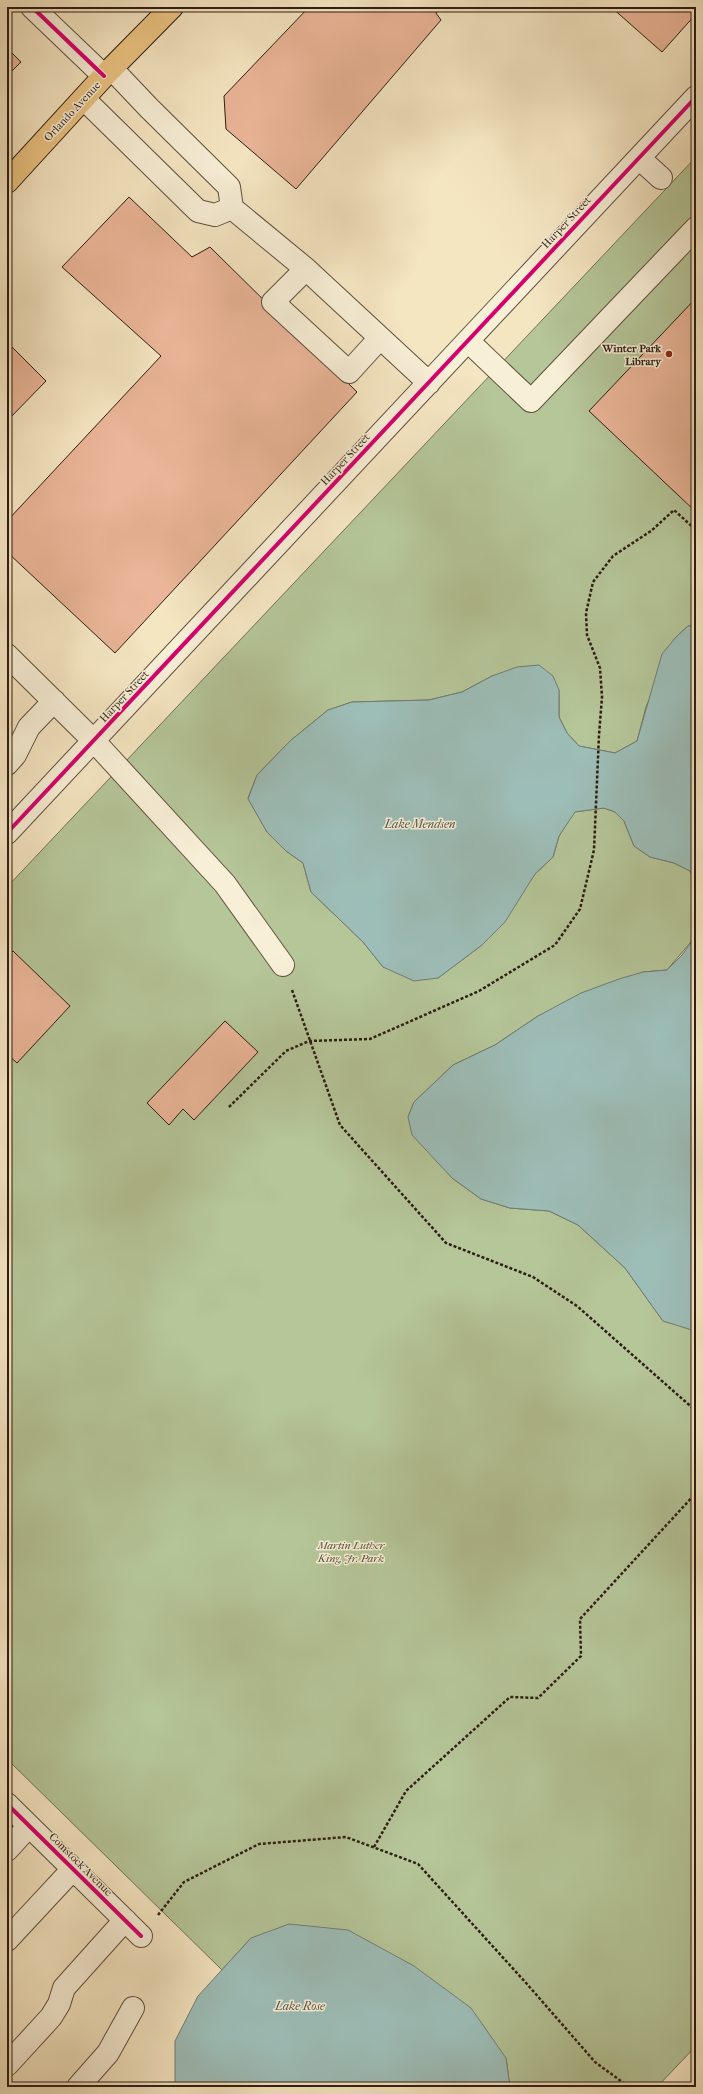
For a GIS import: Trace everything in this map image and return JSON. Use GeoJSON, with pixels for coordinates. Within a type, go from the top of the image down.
{"type":"FeatureCollection","features":[{"type":"Feature","properties":{"kind":"main road","name":"Orlando Avenue"},"geometry":{"type":"LineString","coordinates":[[7,182],[108,73],[172,7]]}},
{"type":"Feature","properties":{"kind":"street"},"geometry":{"type":"LineString","coordinates":[[32,7],[149,108],[229,187],[232,208],[306,269],[429,383]]}},
{"type":"Feature","properties":{"kind":"street","name":"Harper Street"},"geometry":{"type":"LineString","coordinates":[[7,833],[696,97]]}},
{"type":"Feature","properties":{"kind":"street"},"geometry":{"type":"LineString","coordinates":[[84,99],[198,211],[215,215],[232,208]]}},
{"type":"Feature","properties":{"kind":"street"},"geometry":{"type":"LineString","coordinates":[[639,158],[662,178]]}},
{"type":"Feature","properties":{"kind":"street"},"geometry":{"type":"LineString","coordinates":[[468,341],[531,401],[696,228]]}},
{"type":"Feature","properties":{"kind":"street"},"geometry":{"type":"LineString","coordinates":[[306,269],[273,302],[349,372],[380,338]]}},
{"type":"Feature","properties":{"kind":"street"},"geometry":{"type":"LineString","coordinates":[[7,655],[94,740],[225,884],[283,965]]}},
{"type":"Feature","properties":{"kind":"street"},"geometry":{"type":"LineString","coordinates":[[7,764],[15,755],[29,727],[54,701]]}},
{"type":"Feature","properties":{"kind":"street","name":"Comstock Avenue"},"geometry":{"type":"LineString","coordinates":[[7,1804],[142,1936]]}},
{"type":"Feature","properties":{"kind":"street"},"geometry":{"type":"LineString","coordinates":[[7,1850],[29,1826]]}},
{"type":"Feature","properties":{"kind":"street"},"geometry":{"type":"LineString","coordinates":[[7,1940],[73,1869]]}},
{"type":"Feature","properties":{"kind":"street"},"geometry":{"type":"LineString","coordinates":[[7,2065],[51,2017],[59,2004],[64,1988],[125,1920]]}},
{"type":"Feature","properties":{"kind":"street"},"geometry":{"type":"LineString","coordinates":[[78,2087],[108,2053],[133,2008]]}},
{"type":"Feature","properties":{"kind":"path"},"geometry":{"type":"LineString","coordinates":[[229,1107],[286,1051],[309,1041],[370,1039],[479,991],[555,945],[580,909],[594,850],[602,697],[600,668],[587,635],[586,613],[593,582],[613,556],[651,531],[674,510],[696,530]]}},
{"type":"Feature","properties":{"kind":"path"},"geometry":{"type":"LineString","coordinates":[[283,965],[340,1126],[446,1243],[533,1277],[577,1306],[696,1411]]}},
{"type":"Feature","properties":{"kind":"path"},"geometry":{"type":"LineString","coordinates":[[374,1847],[406,1791],[510,1697],[538,1698],[581,1656],[580,1619],[696,1493]]}},
{"type":"Feature","properties":{"kind":"path"},"geometry":{"type":"LineString","coordinates":[[142,1936],[184,1882],[259,1844],[346,1837],[418,1864],[527,1984],[595,2062],[629,2087]]}},
{"type":"Feature","properties":{"kind":"green space","name":"Martin Luther King, Jr. Park"},"geometry":{"type":"Polygon","coordinates":[[[696,157],[696,626],[688,626],[676,637],[646,707],[637,741],[615,753],[579,746],[567,733],[559,717],[559,690],[492,676],[462,692],[429,700],[352,702],[328,710],[290,741],[257,775],[248,798],[267,832],[286,851],[303,863],[311,892],[363,942],[383,967],[438,978],[482,945],[535,874],[553,857],[559,836],[574,812],[604,808],[615,812],[624,821],[634,846],[650,857],[674,863],[690,871],[696,883],[696,936],[667,970],[643,972],[538,1016],[495,1045],[453,1065],[414,1102],[408,1117],[452,1178],[481,1199],[510,1208],[549,1211],[578,1225],[625,1268],[663,1321],[696,1330],[696,2046],[657,2087],[510,2087],[506,2058],[251,1938],[222,1970],[7,1759],[7,887],[696,157]]]}},
{"type":"Feature","properties":{"kind":"water","name":"Lake Mendsen"},"geometry":{"type":"Polygon","coordinates":[[[688,626],[696,626],[696,883],[690,871],[674,863],[650,857],[634,846],[624,821],[615,812],[604,808],[575,812],[559,836],[553,857],[535,874],[505,922],[482,945],[438,978],[414,981],[383,967],[363,942],[311,892],[303,863],[286,851],[267,832],[248,799],[257,775],[290,741],[328,710],[352,702],[429,700],[462,692],[492,676],[517,667],[539,665],[553,676],[559,690],[559,717],[567,733],[579,746],[615,753],[637,741],[662,654],[676,637],[688,626]]]}},
{"type":"Feature","properties":{"kind":"water"},"geometry":{"type":"Polygon","coordinates":[[[696,936],[695,1331],[663,1321],[625,1268],[578,1225],[549,1211],[510,1208],[481,1199],[452,1178],[412,1135],[408,1117],[414,1102],[453,1065],[495,1045],[538,1016],[581,993],[643,972],[667,970],[682,955],[696,936]]]}},
{"type":"Feature","properties":{"kind":"water","name":"Lake Rose"},"geometry":{"type":"Polygon","coordinates":[[[289,1924],[348,1930],[414,1966],[471,2008],[506,2058],[510,2087],[175,2087],[175,2041],[198,1996],[251,1938],[289,1924]]]}},
{"type":"Feature","properties":{"kind":"building"},"geometry":{"type":"Polygon","coordinates":[[[309,7],[442,7],[436,13],[441,20],[296,189],[226,129],[224,96],[309,7]]]}},
{"type":"Feature","properties":{"kind":"building"},"geometry":{"type":"Polygon","coordinates":[[[611,7],[696,7],[696,14],[662,52],[611,7]]]}},
{"type":"Feature","properties":{"kind":"building"},"geometry":{"type":"Polygon","coordinates":[[[7,48],[21,62],[7,76],[7,48]]]}},
{"type":"Feature","properties":{"kind":"building"},"geometry":{"type":"Polygon","coordinates":[[[129,197],[192,257],[210,247],[357,392],[115,653],[7,552],[7,521],[161,356],[62,267],[129,197]]]}},
{"type":"Feature","properties":{"kind":"building","name":"Winter Park Library"},"geometry":{"type":"Polygon","coordinates":[[[696,298],[696,512],[589,411],[696,298]]]}},
{"type":"Feature","properties":{"kind":"building"},"geometry":{"type":"Polygon","coordinates":[[[7,342],[46,381],[7,421],[7,342]]]}},
{"type":"Feature","properties":{"kind":"building"},"geometry":{"type":"Polygon","coordinates":[[[13,951],[70,1006],[17,1063],[7,1054],[7,957],[13,951]]]}},
{"type":"Feature","properties":{"kind":"building"},"geometry":{"type":"Polygon","coordinates":[[[225,1021],[258,1052],[194,1120],[183,1109],[169,1125],[147,1103],[225,1021]]]}},
{"type":"Feature","properties":{"kind":"cycle path"},"geometry":{"type":"LineString","coordinates":[[32,7],[104,76]]}},
{"type":"Feature","properties":{"kind":"cycle path"},"geometry":{"type":"LineString","coordinates":[[7,833],[696,97]]}},
{"type":"Feature","properties":{"kind":"cycle path"},"geometry":{"type":"LineString","coordinates":[[7,1804],[141,1936]]}},
{"type":"Feature","properties":{"kind":"place","name":"Winter Park Library"},"geometry":{"type":"Point","coordinates":[669,354]}}]}
